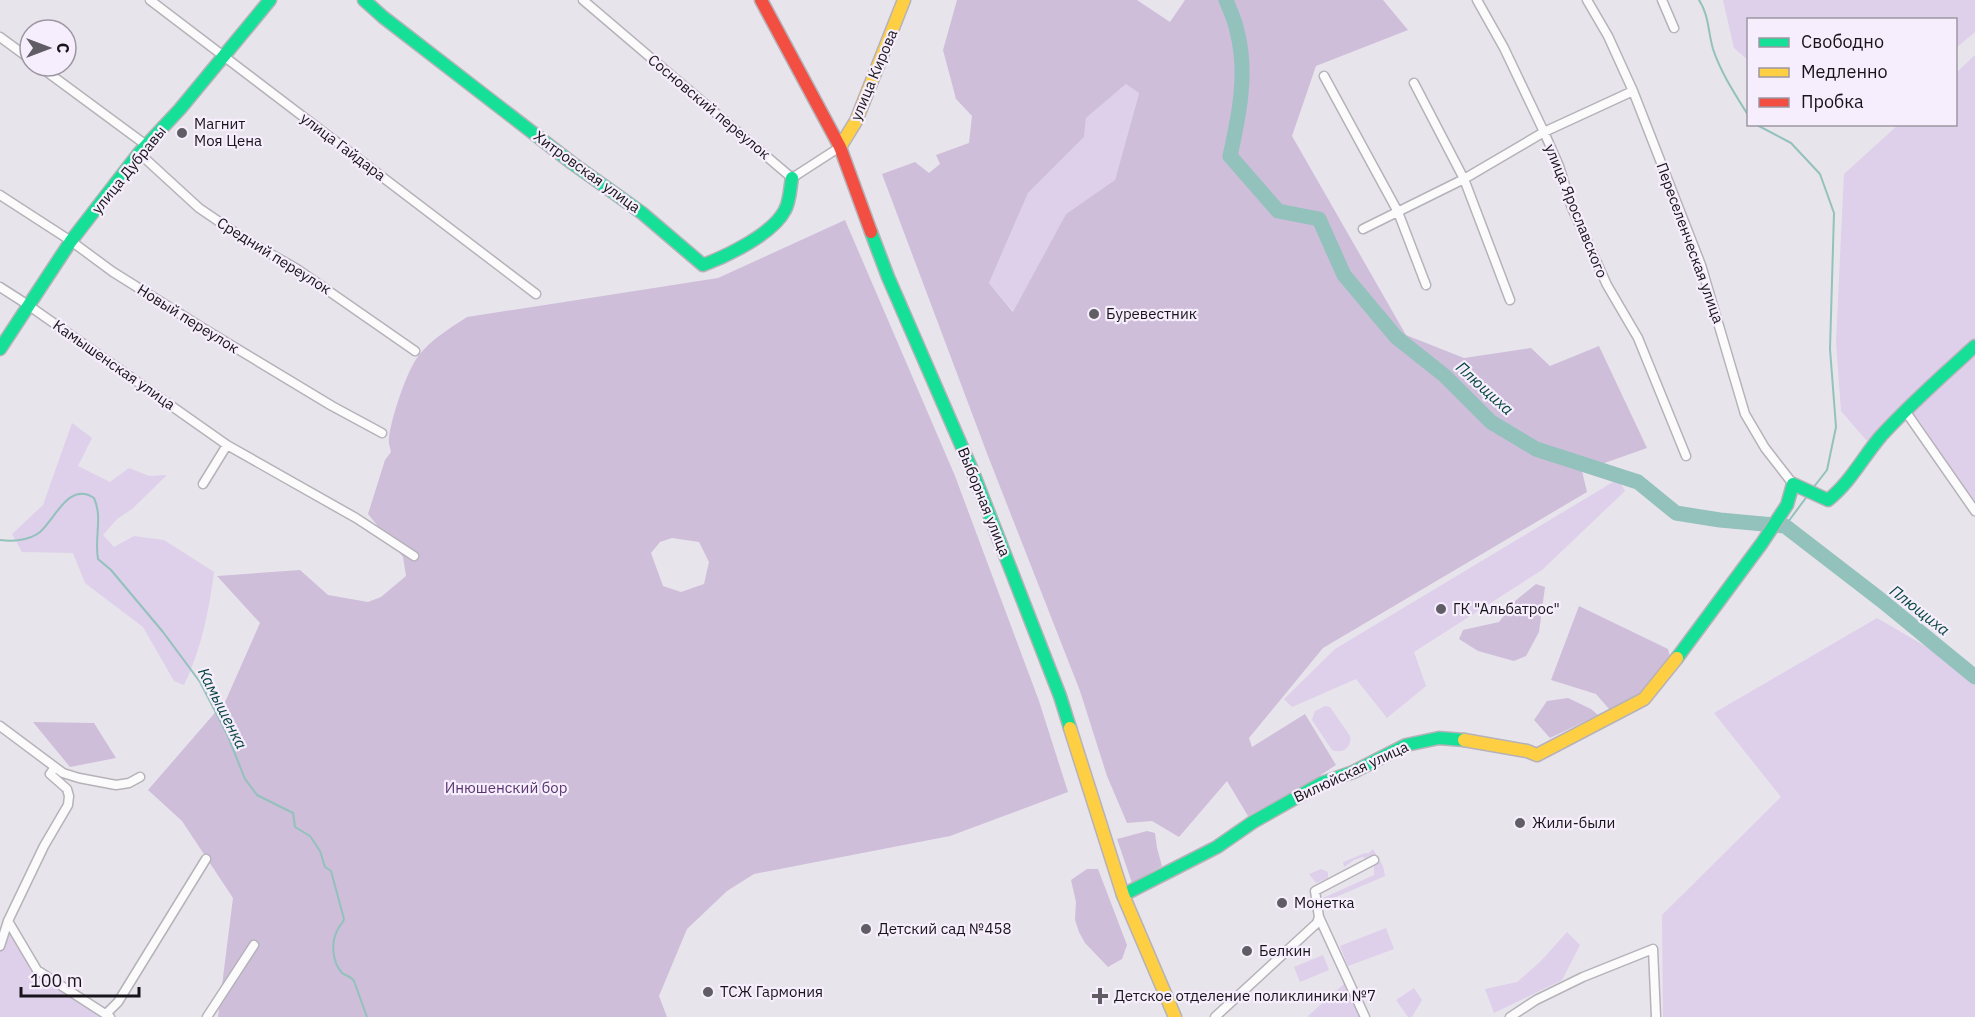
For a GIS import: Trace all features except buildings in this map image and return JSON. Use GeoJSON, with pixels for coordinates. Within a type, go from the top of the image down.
{"type":"FeatureCollection","features":[{"type":"Feature","properties":{"kind":"street","name":"улица Гайдара"},"geometry":{"type":"LineString","coordinates":[[150,0],[536,294]]}},
{"type":"Feature","properties":{"kind":"street","name":"улица Дубравы"},"geometry":{"type":"LineString","coordinates":[[0,349],[71,241],[143,149],[180,109],[270,0]]}},
{"type":"Feature","properties":{"kind":"street","name":"Хитровская улица"},"geometry":{"type":"LineString","coordinates":[[364,0],[572,163],[642,213],[703,265],[713,263],[764,232],[784,213],[792,178]]}},
{"type":"Feature","properties":{"kind":"street","name":"Сосновский переулок"},"geometry":{"type":"LineString","coordinates":[[583,0],[792,178]]}},
{"type":"Feature","properties":{"kind":"street","name":"Выборная улица"},"geometry":{"type":"LineString","coordinates":[[762,0],[840,147],[888,277],[972,470],[1060,696],[1123,895],[1175,1017]]}},
{"type":"Feature","properties":{"kind":"street","name":"улица Кирова"},"geometry":{"type":"LineString","coordinates":[[840,147],[856,121],[904,0]]}},
{"type":"Feature","properties":{"kind":"street","name":"улица Ярославского"},"geometry":{"type":"LineString","coordinates":[[1477,0],[1504,48],[1544,132],[1559,166],[1572,208],[1607,285],[1638,338],[1686,456]]}},
{"type":"Feature","properties":{"kind":"street","name":"Переселенческая улица"},"geometry":{"type":"LineString","coordinates":[[1587,0],[1608,36],[1633,91],[1701,265],[1745,414],[1765,448],[1797,486]]}},
{"type":"Feature","properties":{"kind":"street"},"geometry":{"type":"LineString","coordinates":[[1662,0],[1674,28]]}},
{"type":"Feature","properties":{"kind":"street"},"geometry":{"type":"LineString","coordinates":[[0,37],[18,50]]}},
{"type":"Feature","properties":{"kind":"street"},"geometry":{"type":"LineString","coordinates":[[1324,76],[1398,212],[1426,285]]}},
{"type":"Feature","properties":{"kind":"street","name":"Средний переулок"},"geometry":{"type":"LineString","coordinates":[[54,78],[143,149],[199,208],[243,238],[297,269],[415,351]]}},
{"type":"Feature","properties":{"kind":"street"},"geometry":{"type":"LineString","coordinates":[[1414,82],[1464,179],[1510,300]]}},
{"type":"Feature","properties":{"kind":"street"},"geometry":{"type":"LineString","coordinates":[[1363,230],[1464,179],[1544,132],[1633,91]]}},
{"type":"Feature","properties":{"kind":"street"},"geometry":{"type":"LineString","coordinates":[[792,178],[840,147]]}},
{"type":"Feature","properties":{"kind":"street","name":"Новый переулок"},"geometry":{"type":"LineString","coordinates":[[0,195],[71,241],[113,272],[201,327],[332,406],[382,433]]}},
{"type":"Feature","properties":{"kind":"street","name":"Камышенская улица"},"geometry":{"type":"LineString","coordinates":[[0,287],[227,445],[356,518],[414,556]]}},
{"type":"Feature","properties":{"kind":"street"},"geometry":{"type":"LineString","coordinates":[[1797,486],[1828,500],[1836,494],[1870,450],[1975,346]]}},
{"type":"Feature","properties":{"kind":"street"},"geometry":{"type":"LineString","coordinates":[[1906,412],[1975,511]]}},
{"type":"Feature","properties":{"kind":"street"},"geometry":{"type":"LineString","coordinates":[[202,484],[227,445]]}},
{"type":"Feature","properties":{"kind":"street","name":"Вилюйская улица"},"geometry":{"type":"LineString","coordinates":[[1123,895],[1217,848],[1253,822],[1322,783],[1353,772],[1406,745],[1439,738],[1476,741],[1537,755],[1644,699],[1699,630],[1762,543],[1797,486]]}},
{"type":"Feature","properties":{"kind":"street"},"geometry":{"type":"LineString","coordinates":[[0,726],[63,773],[117,785],[129,783],[140,777]]}},
{"type":"Feature","properties":{"kind":"street"},"geometry":{"type":"LineString","coordinates":[[0,946],[8,921],[44,846],[68,805],[67,789],[50,774],[55,767]]}},
{"type":"Feature","properties":{"kind":"street"},"geometry":{"type":"LineString","coordinates":[[8,921],[37,970],[108,1016],[206,860]]}},
{"type":"Feature","properties":{"kind":"street"},"geometry":{"type":"LineString","coordinates":[[1365,1017],[1319,916],[1315,891],[1374,860]]}},
{"type":"Feature","properties":{"kind":"street"},"geometry":{"type":"LineString","coordinates":[[1215,1017],[1317,923],[1319,916]]}},
{"type":"Feature","properties":{"kind":"street"},"geometry":{"type":"LineString","coordinates":[[207,1017],[255,945]]}},
{"type":"Feature","properties":{"kind":"street"},"geometry":{"type":"LineString","coordinates":[[1510,1017],[1536,1000],[1583,977],[1653,949],[1656,1017]]}},
{"type":"Feature","properties":{"kind":"shaded area"},"geometry":{"type":"Polygon","coordinates":[[[1723,0],[1975,0],[1975,32],[1957,47],[1957,18],[1747,18],[1747,59],[1734,48],[1723,0]]]}},
{"type":"Feature","properties":{"kind":"shaded area"},"geometry":{"type":"Polygon","coordinates":[[[1975,55],[1975,504],[1920,422],[1905,405],[1867,441],[1841,411],[1836,342],[1844,174],[1897,126],[1957,126],[1957,72],[1975,55]]]}},
{"type":"Feature","properties":{"kind":"shaded area"},"geometry":{"type":"Polygon","coordinates":[[[1126,84],[1139,92],[1115,180],[1066,214],[1014,312],[989,283],[1028,193],[1084,137],[1086,118],[1126,84]]]}},
{"type":"Feature","properties":{"kind":"shaded area"},"geometry":{"type":"Polygon","coordinates":[[[72,423],[92,438],[78,466],[110,482],[129,468],[149,476],[167,475],[132,509],[117,519],[103,535],[114,547],[134,536],[164,540],[214,572],[204,630],[184,685],[174,681],[143,627],[85,583],[73,553],[22,552],[12,534],[43,505],[72,423]]]}},
{"type":"Feature","properties":{"kind":"shaded area","name":"ГК \"Альбатрос\""},"geometry":{"type":"Polygon","coordinates":[[[1618,479],[1625,491],[1542,570],[1414,652],[1426,686],[1387,718],[1356,679],[1292,707],[1284,699],[1335,649],[1618,479]]]}},
{"type":"Feature","properties":{"kind":"shaded area"},"geometry":{"type":"Polygon","coordinates":[[[1877,618],[1975,675],[1975,1017],[1663,1017],[1662,915],[1781,797],[1714,713],[1877,618]]]}},
{"type":"Feature","properties":{"kind":"shaded area"},"geometry":{"type":"Polygon","coordinates":[[[1325,706],[1330,707],[1350,736],[1346,749],[1332,750],[1312,720],[1315,711],[1325,706]]]}},
{"type":"Feature","properties":{"kind":"shaded area"},"geometry":{"type":"Polygon","coordinates":[[[1373,849],[1383,866],[1385,876],[1322,903],[1321,899],[1374,875],[1374,861],[1371,862],[1363,857],[1344,867],[1343,862],[1369,853],[1373,849]]]}},
{"type":"Feature","properties":{"kind":"shaded area"},"geometry":{"type":"Polygon","coordinates":[[[1321,869],[1328,872],[1328,878],[1316,883],[1309,874],[1321,869]]]}},
{"type":"Feature","properties":{"kind":"shaded area"},"geometry":{"type":"Polygon","coordinates":[[[8,921],[37,970],[110,1017],[0,1017],[0,928],[8,921]]]}},
{"type":"Feature","properties":{"kind":"shaded area"},"geometry":{"type":"Polygon","coordinates":[[[1386,928],[1394,949],[1348,966],[1340,946],[1386,928]]]}},
{"type":"Feature","properties":{"kind":"shaded area"},"geometry":{"type":"Polygon","coordinates":[[[1567,932],[1580,945],[1562,980],[1494,1013],[1485,989],[1517,982],[1541,961],[1567,932]]]}},
{"type":"Feature","properties":{"kind":"shaded area"},"geometry":{"type":"Polygon","coordinates":[[[1323,955],[1329,970],[1300,982],[1294,967],[1323,955]]]}},
{"type":"Feature","properties":{"kind":"shaded area"},"geometry":{"type":"Polygon","coordinates":[[[1345,983],[1360,1017],[1308,1016],[1345,983]]]}},
{"type":"Feature","properties":{"kind":"shaded area"},"geometry":{"type":"Polygon","coordinates":[[[1414,988],[1422,1000],[1412,1017],[1408,1017],[1396,1000],[1414,988]]]}},
{"type":"Feature","properties":{"kind":"green space"},"geometry":{"type":"Polygon","coordinates":[[[957,0],[1137,0],[1170,22],[1185,0],[1383,0],[1408,30],[1316,66],[1292,136],[1406,335],[1464,358],[1531,348],[1550,366],[1599,346],[1647,448],[1582,471],[1587,492],[1323,648],[1249,738],[1252,747],[1305,714],[1336,765],[1301,788],[1248,816],[1227,781],[1179,837],[1152,821],[1127,823],[1107,776],[1080,691],[988,456],[882,174],[915,162],[929,173],[940,164],[936,155],[969,143],[972,116],[956,99],[943,50],[957,0]],[[1126,84],[1086,118],[1084,137],[1028,193],[989,283],[1013,312],[1066,214],[1115,180],[1139,93],[1126,84]]]}},
{"type":"Feature","properties":{"kind":"green space","name":"Инюшенский бор"},"geometry":{"type":"Polygon","coordinates":[[[845,220],[955,476],[1039,701],[1068,792],[950,836],[754,874],[727,891],[687,929],[659,996],[667,1017],[218,1017],[233,898],[182,821],[148,790],[226,700],[260,623],[217,576],[300,570],[328,595],[368,602],[381,597],[406,576],[403,557],[368,514],[385,460],[391,452],[390,429],[400,395],[414,362],[430,344],[467,317],[718,278],[845,220]],[[672,538],[660,542],[651,553],[663,586],[681,592],[704,584],[709,562],[699,542],[672,538]]]}},
{"type":"Feature","properties":{"kind":"green space"},"geometry":{"type":"Polygon","coordinates":[[[1536,584],[1545,587],[1539,632],[1526,656],[1514,661],[1478,651],[1459,639],[1463,630],[1499,622],[1515,601],[1536,584]]]}},
{"type":"Feature","properties":{"kind":"green space"},"geometry":{"type":"Polygon","coordinates":[[[1579,606],[1668,649],[1670,657],[1641,693],[1610,710],[1596,694],[1551,680],[1579,606]]]}},
{"type":"Feature","properties":{"kind":"green space"},"geometry":{"type":"Polygon","coordinates":[[[1568,698],[1598,715],[1550,738],[1534,720],[1547,701],[1568,698]]]}},
{"type":"Feature","properties":{"kind":"green space"},"geometry":{"type":"Polygon","coordinates":[[[33,722],[94,723],[116,758],[70,767],[33,722]]]}},
{"type":"Feature","properties":{"kind":"green space"},"geometry":{"type":"Polygon","coordinates":[[[1147,831],[1155,833],[1162,866],[1132,883],[1117,839],[1147,831]]]}},
{"type":"Feature","properties":{"kind":"green space"},"geometry":{"type":"Polygon","coordinates":[[[1087,869],[1098,869],[1127,945],[1122,959],[1108,967],[1085,943],[1075,920],[1076,902],[1071,880],[1087,869]]]}},
{"type":"Feature","properties":{"kind":"waterway","name":"Плющиха"},"geometry":{"type":"LineString","coordinates":[[1226,0],[1236,27],[1242,62],[1239,110],[1230,156],[1278,211],[1319,219],[1344,275],[1396,337],[1445,376],[1491,422],[1536,449],[1638,482],[1676,513],[1785,526],[1975,677]]}},
{"type":"Feature","properties":{"kind":"waterway"},"geometry":{"type":"LineString","coordinates":[[1699,0],[1707,18],[1716,58],[1747,113]]}},
{"type":"Feature","properties":{"kind":"waterway"},"geometry":{"type":"LineString","coordinates":[[1759,126],[1791,143],[1820,174],[1834,213],[1830,349],[1836,427],[1827,470],[1813,488]]}},
{"type":"Feature","properties":{"kind":"waterway","name":"Камышенка"},"geometry":{"type":"LineString","coordinates":[[0,540],[21,540],[36,535],[63,504],[77,494],[85,494],[94,498],[98,513],[98,559],[111,570],[163,632],[200,682],[227,734],[245,779],[257,795],[293,813],[295,827],[310,836],[320,851],[325,867],[331,871],[344,919],[335,936],[334,958],[342,973],[354,981],[367,1017]]}},
{"type":"Feature","properties":{"kind":"waterway"},"geometry":{"type":"LineString","coordinates":[[1785,526],[1808,495]]}},
{"type":"Feature","properties":{"kind":"traffic: fast"},"geometry":{"type":"LineString","coordinates":[[0,349],[71,241],[139,153],[180,109],[270,0]]}},
{"type":"Feature","properties":{"kind":"traffic: fast"},"geometry":{"type":"LineString","coordinates":[[364,0],[572,163],[642,213],[703,265],[736,250],[771,227],[787,206],[792,178]]}},
{"type":"Feature","properties":{"kind":"traffic: fast"},"geometry":{"type":"LineString","coordinates":[[871,232],[888,277],[972,470],[1060,696],[1070,728]]}},
{"type":"Feature","properties":{"kind":"traffic: fast"},"geometry":{"type":"LineString","coordinates":[[1677,658],[1762,543],[1787,505],[1793,484],[1828,500],[1843,486],[1892,424],[1975,346]]}},
{"type":"Feature","properties":{"kind":"traffic: fast"},"geometry":{"type":"LineString","coordinates":[[1123,895],[1217,847],[1253,822],[1322,783],[1353,772],[1406,745],[1439,738],[1464,740]]}},
{"type":"Feature","properties":{"kind":"traffic: slow"},"geometry":{"type":"LineString","coordinates":[[840,147],[856,121],[904,0]]}},
{"type":"Feature","properties":{"kind":"traffic: slow"},"geometry":{"type":"LineString","coordinates":[[1464,740],[1527,751],[1537,755],[1644,699],[1677,658]]}},
{"type":"Feature","properties":{"kind":"traffic: slow"},"geometry":{"type":"LineString","coordinates":[[1070,728],[1123,895],[1175,1017]]}},
{"type":"Feature","properties":{"kind":"traffic: jam"},"geometry":{"type":"LineString","coordinates":[[761,0],[840,147],[871,232]]}},
{"type":"Feature","properties":{"kind":"place","name":"Магнит Моя Цена"},"geometry":{"type":"Point","coordinates":[182,133]}},
{"type":"Feature","properties":{"kind":"place","name":"Буревестник"},"geometry":{"type":"Point","coordinates":[1094,314]}},
{"type":"Feature","properties":{"kind":"place","name":"ГК \"Альбатрос\""},"geometry":{"type":"Point","coordinates":[1441,609]}},
{"type":"Feature","properties":{"kind":"place","name":"Жили-были"},"geometry":{"type":"Point","coordinates":[1520,823]}},
{"type":"Feature","properties":{"kind":"place","name":"Монетка"},"geometry":{"type":"Point","coordinates":[1282,903]}},
{"type":"Feature","properties":{"kind":"place","name":"Детский сад №458"},"geometry":{"type":"Point","coordinates":[866,929]}},
{"type":"Feature","properties":{"kind":"place","name":"Белкин"},"geometry":{"type":"Point","coordinates":[1247,951]}},
{"type":"Feature","properties":{"kind":"place","name":"ТСЖ Гармония"},"geometry":{"type":"Point","coordinates":[708,992]}},
{"type":"Feature","properties":{"kind":"place","name":"Детское отделение поликлиники №7"},"geometry":{"type":"Point","coordinates":[1100,996]}}]}
